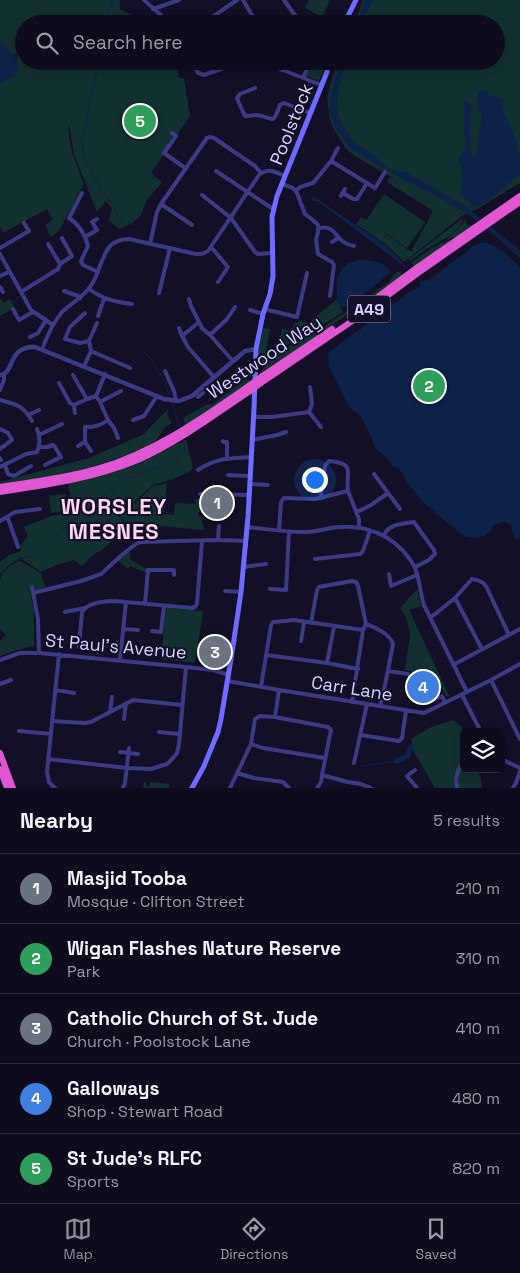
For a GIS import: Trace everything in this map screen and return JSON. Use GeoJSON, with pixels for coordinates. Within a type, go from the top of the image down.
{"type":"FeatureCollection","features":[{"type":"Feature","properties":{"kind":"highway","name":"Westwood Way"},"geometry":{"type":"LineString","coordinates":[[494,218],[520,196]]}},
{"type":"Feature","properties":{"kind":"highway","name":"Westwood Way"},"geometry":{"type":"LineString","coordinates":[[0,492],[67,481],[100,473],[139,459],[177,437],[250,388],[415,270],[520,202]]}},
{"type":"Feature","properties":{"kind":"highway","name":"Westwood Way"},"geometry":{"type":"LineString","coordinates":[[0,488],[98,469],[135,456],[177,437]]}},
{"type":"Feature","properties":{"kind":"highway"},"geometry":{"type":"LineString","coordinates":[[0,753],[7,788]]}},
{"type":"Feature","properties":{"kind":"highway"},"geometry":{"type":"LineString","coordinates":[[2,767],[14,788]]}},
{"type":"Feature","properties":{"kind":"main road"},"geometry":{"type":"LineString","coordinates":[[348,15],[356,0]]}},
{"type":"Feature","properties":{"kind":"main road","name":"Poolstock"},"geometry":{"type":"LineString","coordinates":[[192,788],[204,766],[218,732],[231,664],[246,541],[254,418],[256,349],[272,285],[273,209],[327,70]]}},
{"type":"Feature","properties":{"kind":"street"},"geometry":{"type":"LineString","coordinates":[[144,0],[160,15]]}},
{"type":"Feature","properties":{"kind":"street"},"geometry":{"type":"LineString","coordinates":[[153,9],[179,0]]}},
{"type":"Feature","properties":{"kind":"street"},"geometry":{"type":"LineString","coordinates":[[215,15],[237,0]]}},
{"type":"Feature","properties":{"kind":"street"},"geometry":{"type":"LineString","coordinates":[[243,0],[252,15]]}},
{"type":"Feature","properties":{"kind":"street"},"geometry":{"type":"LineString","coordinates":[[284,0],[295,15]]}},
{"type":"Feature","properties":{"kind":"street"},"geometry":{"type":"LineString","coordinates":[[196,70],[198,73],[204,75],[218,70]]}},
{"type":"Feature","properties":{"kind":"street"},"geometry":{"type":"LineString","coordinates":[[282,70],[321,85]]}},
{"type":"Feature","properties":{"kind":"street"},"geometry":{"type":"LineString","coordinates":[[303,78],[306,70]]}},
{"type":"Feature","properties":{"kind":"street"},"geometry":{"type":"LineString","coordinates":[[254,91],[239,95],[237,98],[245,116],[255,115],[273,120],[280,105],[284,103],[310,113]]}},
{"type":"Feature","properties":{"kind":"street"},"geometry":{"type":"LineString","coordinates":[[172,133],[176,136],[164,153],[186,168]]}},
{"type":"Feature","properties":{"kind":"street"},"geometry":{"type":"LineString","coordinates":[[150,244],[157,212],[161,204],[205,139],[214,138],[250,162],[261,173]]}},
{"type":"Feature","properties":{"kind":"street"},"geometry":{"type":"LineString","coordinates":[[296,191],[300,187],[313,183],[331,161],[338,148]]}},
{"type":"Feature","properties":{"kind":"street"},"geometry":{"type":"LineString","coordinates":[[331,161],[376,189],[385,172]]}},
{"type":"Feature","properties":{"kind":"street"},"geometry":{"type":"LineString","coordinates":[[42,349],[52,325],[88,289],[98,272],[106,251],[115,242],[129,239],[199,254],[205,253],[261,173],[271,170],[285,176]]}},
{"type":"Feature","properties":{"kind":"street"},"geometry":{"type":"LineString","coordinates":[[216,171],[273,209]]}},
{"type":"Feature","properties":{"kind":"street"},"geometry":{"type":"LineString","coordinates":[[343,192],[356,199],[367,183]]}},
{"type":"Feature","properties":{"kind":"street"},"geometry":{"type":"LineString","coordinates":[[282,184],[296,191],[304,214],[316,223],[318,228],[316,240],[318,254],[334,265],[330,296]]}},
{"type":"Feature","properties":{"kind":"street"},"geometry":{"type":"LineString","coordinates":[[82,193],[69,218],[77,223],[88,246],[81,262],[83,265],[98,272]]}},
{"type":"Feature","properties":{"kind":"street"},"geometry":{"type":"LineString","coordinates":[[202,195],[231,218],[255,252],[258,254],[273,253]]}},
{"type":"Feature","properties":{"kind":"street"},"geometry":{"type":"LineString","coordinates":[[161,204],[192,225]]}},
{"type":"Feature","properties":{"kind":"street"},"geometry":{"type":"LineString","coordinates":[[85,237],[97,230],[92,222],[97,219]]}},
{"type":"Feature","properties":{"kind":"street"},"geometry":{"type":"LineString","coordinates":[[24,223],[29,232]]}},
{"type":"Feature","properties":{"kind":"street"},"geometry":{"type":"LineString","coordinates":[[318,228],[326,227],[331,229],[338,238],[351,246]]}},
{"type":"Feature","properties":{"kind":"street"},"geometry":{"type":"LineString","coordinates":[[0,248],[35,228]]}},
{"type":"Feature","properties":{"kind":"street"},"geometry":{"type":"LineString","coordinates":[[21,292],[57,270],[60,264],[72,256],[62,238]]}},
{"type":"Feature","properties":{"kind":"street"},"geometry":{"type":"LineString","coordinates":[[332,242],[338,238]]}},
{"type":"Feature","properties":{"kind":"street"},"geometry":{"type":"LineString","coordinates":[[48,244],[60,264]]}},
{"type":"Feature","properties":{"kind":"street"},"geometry":{"type":"LineString","coordinates":[[211,247],[228,267],[218,282]]}},
{"type":"Feature","properties":{"kind":"street"},"geometry":{"type":"LineString","coordinates":[[159,293],[170,248]]}},
{"type":"Feature","properties":{"kind":"street"},"geometry":{"type":"LineString","coordinates":[[0,254],[29,308],[52,325]]}},
{"type":"Feature","properties":{"kind":"street"},"geometry":{"type":"LineString","coordinates":[[0,276],[9,272]]}},
{"type":"Feature","properties":{"kind":"street"},"geometry":{"type":"LineString","coordinates":[[296,322],[307,273]]}},
{"type":"Feature","properties":{"kind":"street"},"geometry":{"type":"LineString","coordinates":[[0,287],[3,292]]}},
{"type":"Feature","properties":{"kind":"street"},"geometry":{"type":"LineString","coordinates":[[88,289],[104,298],[132,304]]}},
{"type":"Feature","properties":{"kind":"street"},"geometry":{"type":"LineString","coordinates":[[64,291],[80,298]]}},
{"type":"Feature","properties":{"kind":"street"},"geometry":{"type":"LineString","coordinates":[[98,316],[104,298]]}},
{"type":"Feature","properties":{"kind":"street"},"geometry":{"type":"LineString","coordinates":[[189,299],[204,330],[210,334],[233,361]]}},
{"type":"Feature","properties":{"kind":"street"},"geometry":{"type":"LineString","coordinates":[[210,334],[227,320],[235,307]]}},
{"type":"Feature","properties":{"kind":"street"},"geometry":{"type":"LineString","coordinates":[[12,309],[19,320],[33,312]]}},
{"type":"Feature","properties":{"kind":"street"},"geometry":{"type":"LineString","coordinates":[[250,310],[297,317]]}},
{"type":"Feature","properties":{"kind":"street"},"geometry":{"type":"LineString","coordinates":[[85,313],[70,327],[65,339],[80,343],[89,341]]}},
{"type":"Feature","properties":{"kind":"street"},"geometry":{"type":"LineString","coordinates":[[30,337],[38,333],[46,320]]}},
{"type":"Feature","properties":{"kind":"street"},"geometry":{"type":"LineString","coordinates":[[182,336],[199,322]]}},
{"type":"Feature","properties":{"kind":"street"},"geometry":{"type":"LineString","coordinates":[[84,366],[91,351],[89,341],[97,323]]}},
{"type":"Feature","properties":{"kind":"street"},"geometry":{"type":"LineString","coordinates":[[179,328],[188,347],[214,378]]}},
{"type":"Feature","properties":{"kind":"street"},"geometry":{"type":"LineString","coordinates":[[0,390],[4,380],[2,375],[8,371],[15,356],[20,350],[31,346],[173,401],[200,394],[214,378],[245,351],[256,349]]}},
{"type":"Feature","properties":{"kind":"street"},"geometry":{"type":"LineString","coordinates":[[91,351],[130,368]]}},
{"type":"Feature","properties":{"kind":"street"},"geometry":{"type":"LineString","coordinates":[[165,371],[174,391],[173,401]]}},
{"type":"Feature","properties":{"kind":"street"},"geometry":{"type":"LineString","coordinates":[[74,405],[96,396],[105,374]]}},
{"type":"Feature","properties":{"kind":"street"},"geometry":{"type":"LineString","coordinates":[[73,375],[87,399]]}},
{"type":"Feature","properties":{"kind":"street"},"geometry":{"type":"LineString","coordinates":[[59,383],[70,403],[74,405],[75,413]]}},
{"type":"Feature","properties":{"kind":"street"},"geometry":{"type":"LineString","coordinates":[[309,412],[312,404],[312,389]]}},
{"type":"Feature","properties":{"kind":"street"},"geometry":{"type":"LineString","coordinates":[[100,402],[121,391]]}},
{"type":"Feature","properties":{"kind":"street"},"geometry":{"type":"LineString","coordinates":[[96,396],[118,438]]}},
{"type":"Feature","properties":{"kind":"street"},"geometry":{"type":"LineString","coordinates":[[133,420],[144,416],[157,396]]}},
{"type":"Feature","properties":{"kind":"street"},"geometry":{"type":"LineString","coordinates":[[0,400],[18,405],[24,409],[32,421]]}},
{"type":"Feature","properties":{"kind":"street"},"geometry":{"type":"LineString","coordinates":[[28,415],[39,410]]}},
{"type":"Feature","properties":{"kind":"street"},"geometry":{"type":"LineString","coordinates":[[254,418],[309,412]]}},
{"type":"Feature","properties":{"kind":"street"},"geometry":{"type":"LineString","coordinates":[[309,412],[321,427]]}},
{"type":"Feature","properties":{"kind":"street"},"geometry":{"type":"LineString","coordinates":[[91,451],[85,442],[85,427],[102,425],[108,420]]}},
{"type":"Feature","properties":{"kind":"street"},"geometry":{"type":"LineString","coordinates":[[39,434],[62,424]]}},
{"type":"Feature","properties":{"kind":"street"},"geometry":{"type":"LineString","coordinates":[[0,429],[8,433],[15,444]]}},
{"type":"Feature","properties":{"kind":"street"},"geometry":{"type":"LineString","coordinates":[[0,468],[26,454],[37,452],[40,447],[37,429]]}},
{"type":"Feature","properties":{"kind":"street"},"geometry":{"type":"LineString","coordinates":[[252,440],[286,432]]}},
{"type":"Feature","properties":{"kind":"street"},"geometry":{"type":"LineString","coordinates":[[0,449],[12,440]]}},
{"type":"Feature","properties":{"kind":"street"},"geometry":{"type":"LineString","coordinates":[[226,441],[227,458]]}},
{"type":"Feature","properties":{"kind":"street"},"geometry":{"type":"LineString","coordinates":[[78,446],[85,442]]}},
{"type":"Feature","properties":{"kind":"street"},"geometry":{"type":"LineString","coordinates":[[40,447],[53,445],[61,457],[45,465]]}},
{"type":"Feature","properties":{"kind":"street"},"geometry":{"type":"LineString","coordinates":[[198,470],[217,460],[251,457]]}},
{"type":"Feature","properties":{"kind":"street"},"geometry":{"type":"LineString","coordinates":[[322,498],[325,466],[329,461],[348,467],[348,491],[359,519],[358,528]]}},
{"type":"Feature","properties":{"kind":"street"},"geometry":{"type":"LineString","coordinates":[[5,465],[8,474],[14,476],[31,466]]}},
{"type":"Feature","properties":{"kind":"street"},"geometry":{"type":"LineString","coordinates":[[374,474],[400,509]]}},
{"type":"Feature","properties":{"kind":"street"},"geometry":{"type":"LineString","coordinates":[[228,475],[250,476]]}},
{"type":"Feature","properties":{"kind":"street"},"geometry":{"type":"LineString","coordinates":[[250,484],[268,485]]}},
{"type":"Feature","properties":{"kind":"street"},"geometry":{"type":"LineString","coordinates":[[279,530],[281,502],[285,497],[322,498],[348,491]]}},
{"type":"Feature","properties":{"kind":"street"},"geometry":{"type":"LineString","coordinates":[[357,512],[388,493]]}},
{"type":"Feature","properties":{"kind":"street"},"geometry":{"type":"LineString","coordinates":[[200,494],[249,495]]}},
{"type":"Feature","properties":{"kind":"street"},"geometry":{"type":"LineString","coordinates":[[0,522],[15,512],[34,512],[40,509]]}},
{"type":"Feature","properties":{"kind":"street"},"geometry":{"type":"LineString","coordinates":[[7,517],[18,544]]}},
{"type":"Feature","properties":{"kind":"street"},"geometry":{"type":"LineString","coordinates":[[384,535],[388,528],[414,522],[435,554],[429,560],[415,567]]}},
{"type":"Feature","properties":{"kind":"street"},"geometry":{"type":"LineString","coordinates":[[218,526],[218,540]]}},
{"type":"Feature","properties":{"kind":"street"},"geometry":{"type":"LineString","coordinates":[[247,528],[290,531],[314,531],[338,527],[358,528],[384,535],[396,543],[415,567],[424,605],[467,692]]}},
{"type":"Feature","properties":{"kind":"street"},"geometry":{"type":"LineString","coordinates":[[270,589],[286,590],[290,531]]}},
{"type":"Feature","properties":{"kind":"street"},"geometry":{"type":"LineString","coordinates":[[315,559],[360,554],[363,551],[370,531]]}},
{"type":"Feature","properties":{"kind":"street"},"geometry":{"type":"LineString","coordinates":[[136,544],[137,536]]}},
{"type":"Feature","properties":{"kind":"street"},"geometry":{"type":"LineString","coordinates":[[33,593],[101,574],[136,544],[218,540],[246,541]]}},
{"type":"Feature","properties":{"kind":"street"},"geometry":{"type":"LineString","coordinates":[[65,612],[107,601],[192,608],[196,606],[199,592],[202,541]]}},
{"type":"Feature","properties":{"kind":"street"},"geometry":{"type":"LineString","coordinates":[[243,568],[266,564]]}},
{"type":"Feature","properties":{"kind":"street"},"geometry":{"type":"LineString","coordinates":[[145,604],[148,570],[174,570],[174,574]]}},
{"type":"Feature","properties":{"kind":"street"},"geometry":{"type":"LineString","coordinates":[[389,574],[392,588],[417,575]]}},
{"type":"Feature","properties":{"kind":"street"},"geometry":{"type":"LineString","coordinates":[[430,618],[455,598],[472,579],[482,582],[486,586],[509,635]]}},
{"type":"Feature","properties":{"kind":"street"},"geometry":{"type":"LineString","coordinates":[[312,622],[319,587],[352,581],[356,582],[366,624],[363,630],[352,702]]}},
{"type":"Feature","properties":{"kind":"street"},"geometry":{"type":"LineString","coordinates":[[32,588],[38,619],[39,652]]}},
{"type":"Feature","properties":{"kind":"street"},"geometry":{"type":"LineString","coordinates":[[225,591],[241,592]]}},
{"type":"Feature","properties":{"kind":"street"},"geometry":{"type":"LineString","coordinates":[[455,598],[482,649]]}},
{"type":"Feature","properties":{"kind":"street"},"geometry":{"type":"LineString","coordinates":[[120,660],[126,602]]}},
{"type":"Feature","properties":{"kind":"street"},"geometry":{"type":"LineString","coordinates":[[152,631],[161,632],[164,606]]}},
{"type":"Feature","properties":{"kind":"street"},"geometry":{"type":"LineString","coordinates":[[79,647],[82,612],[85,608]]}},
{"type":"Feature","properties":{"kind":"street"},"geometry":{"type":"LineString","coordinates":[[261,687],[273,622],[294,620],[304,623],[312,622],[334,627],[363,630]]}},
{"type":"Feature","properties":{"kind":"street"},"geometry":{"type":"LineString","coordinates":[[301,642],[304,623]]}},
{"type":"Feature","properties":{"kind":"street"},"geometry":{"type":"LineString","coordinates":[[366,624],[374,626],[392,639],[393,644],[380,706]]}},
{"type":"Feature","properties":{"kind":"street"},"geometry":{"type":"LineString","coordinates":[[327,663],[334,627]]}},
{"type":"Feature","properties":{"kind":"street"},"geometry":{"type":"LineString","coordinates":[[123,629],[138,630]]}},
{"type":"Feature","properties":{"kind":"street"},"geometry":{"type":"LineString","coordinates":[[453,665],[520,629]]}},
{"type":"Feature","properties":{"kind":"street","name":"St Paul's Avenue"},"geometry":{"type":"LineString","coordinates":[[0,660],[20,654],[39,652],[213,670],[229,675]]}},
{"type":"Feature","properties":{"kind":"street"},"geometry":{"type":"LineString","coordinates":[[55,788],[50,784],[47,777],[58,654]]}},
{"type":"Feature","properties":{"kind":"street"},"geometry":{"type":"LineString","coordinates":[[266,655],[358,669]]}},
{"type":"Feature","properties":{"kind":"street"},"geometry":{"type":"LineString","coordinates":[[213,670],[225,668],[231,664]]}},
{"type":"Feature","properties":{"kind":"street","name":"Carr Lane"},"geometry":{"type":"LineString","coordinates":[[228,681],[424,713],[520,665]]}},
{"type":"Feature","properties":{"kind":"street"},"geometry":{"type":"LineString","coordinates":[[48,759],[127,768],[151,769],[167,764],[177,753],[179,744],[186,667]]}},
{"type":"Feature","properties":{"kind":"street"},"geometry":{"type":"LineString","coordinates":[[388,671],[408,674]]}},
{"type":"Feature","properties":{"kind":"street"},"geometry":{"type":"LineString","coordinates":[[0,684],[11,680]]}},
{"type":"Feature","properties":{"kind":"street"},"geometry":{"type":"LineString","coordinates":[[491,680],[520,740]]}},
{"type":"Feature","properties":{"kind":"street"},"geometry":{"type":"LineString","coordinates":[[55,690],[74,693]]}},
{"type":"Feature","properties":{"kind":"street"},"geometry":{"type":"LineString","coordinates":[[274,717],[279,690]]}},
{"type":"Feature","properties":{"kind":"street"},"geometry":{"type":"LineString","coordinates":[[462,695],[479,728]]}},
{"type":"Feature","properties":{"kind":"street"},"geometry":{"type":"LineString","coordinates":[[433,700],[442,696],[446,703]]}},
{"type":"Feature","properties":{"kind":"street"},"geometry":{"type":"LineString","coordinates":[[110,712],[112,697]]}},
{"type":"Feature","properties":{"kind":"street"},"geometry":{"type":"LineString","coordinates":[[52,721],[91,722],[133,700],[182,705]]}},
{"type":"Feature","properties":{"kind":"street"},"geometry":{"type":"LineString","coordinates":[[124,719],[126,703]]}},
{"type":"Feature","properties":{"kind":"street"},"geometry":{"type":"LineString","coordinates":[[354,764],[367,704]]}},
{"type":"Feature","properties":{"kind":"street"},"geometry":{"type":"LineString","coordinates":[[361,735],[399,741],[402,738],[406,710]]}},
{"type":"Feature","properties":{"kind":"street"},"geometry":{"type":"LineString","coordinates":[[230,788],[250,744],[255,719],[260,716],[328,727],[331,732],[321,782],[317,788]]}},
{"type":"Feature","properties":{"kind":"street"},"geometry":{"type":"LineString","coordinates":[[20,731],[51,734]]}},
{"type":"Feature","properties":{"kind":"street"},"geometry":{"type":"LineString","coordinates":[[159,732],[180,734]]}},
{"type":"Feature","properties":{"kind":"street"},"geometry":{"type":"LineString","coordinates":[[250,744],[263,748],[325,758]]}},
{"type":"Feature","properties":{"kind":"street"},"geometry":{"type":"LineString","coordinates":[[123,788],[128,751]]}},
{"type":"Feature","properties":{"kind":"street"},"geometry":{"type":"LineString","coordinates":[[120,752],[128,751],[138,754]]}},
{"type":"Feature","properties":{"kind":"street"},"geometry":{"type":"LineString","coordinates":[[505,761],[520,769],[518,784],[512,788]]}},
{"type":"Feature","properties":{"kind":"street"},"geometry":{"type":"LineString","coordinates":[[457,788],[456,780],[460,768]]}},
{"type":"Feature","properties":{"kind":"street"},"geometry":{"type":"LineString","coordinates":[[407,776],[415,770]]}},
{"type":"Feature","properties":{"kind":"street"},"geometry":{"type":"LineString","coordinates":[[237,773],[254,778],[282,782],[290,788]]}},
{"type":"Feature","properties":{"kind":"street"},"geometry":{"type":"LineString","coordinates":[[400,774],[407,776],[417,788]]}},
{"type":"Feature","properties":{"kind":"street"},"geometry":{"type":"LineString","coordinates":[[322,775],[371,788]]}},
{"type":"Feature","properties":{"kind":"street"},"geometry":{"type":"LineString","coordinates":[[348,782],[348,788]]}},
{"type":"Feature","properties":{"kind":"green space"},"geometry":{"type":"Polygon","coordinates":[[[0,0],[120,0],[120,9],[131,15],[15,15],[15,55],[10,54],[7,48],[0,43],[0,0]]]}},
{"type":"Feature","properties":{"kind":"green space"},"geometry":{"type":"Polygon","coordinates":[[[309,0],[330,0],[323,15],[318,15],[305,8],[309,0]]]}},
{"type":"Feature","properties":{"kind":"green space"},"geometry":{"type":"Polygon","coordinates":[[[363,0],[520,0],[520,183],[462,216],[404,262],[388,246],[356,224],[361,217],[366,220],[384,194],[425,222],[407,248],[375,226],[411,252],[433,211],[387,182],[390,177],[395,179],[356,157],[346,149],[330,120],[327,97],[335,70],[505,70],[505,15],[357,15],[363,0]]]}},
{"type":"Feature","properties":{"kind":"green space"},"geometry":{"type":"Polygon","coordinates":[[[179,70],[178,77],[184,79],[190,116],[151,173],[162,182],[147,200],[141,215],[131,224],[119,229],[108,220],[112,209],[106,201],[97,212],[74,154],[69,124],[71,147],[84,184],[59,231],[51,237],[45,225],[53,220],[47,209],[3,233],[0,226],[0,83],[16,75],[18,71],[179,70]]]}},
{"type":"Feature","properties":{"kind":"green space"},"geometry":{"type":"Polygon","coordinates":[[[308,70],[324,70],[319,81],[306,76],[308,70]]]}},
{"type":"Feature","properties":{"kind":"green space"},"geometry":{"type":"Polygon","coordinates":[[[463,218],[454,232],[410,261],[409,259],[463,218]]]}},
{"type":"Feature","properties":{"kind":"green space"},"geometry":{"type":"Polygon","coordinates":[[[465,218],[467,225],[473,225],[458,237],[447,239],[460,227],[465,218]]]}},
{"type":"Feature","properties":{"kind":"green space"},"geometry":{"type":"Polygon","coordinates":[[[455,239],[415,268],[411,263],[437,245],[455,239]]]}},
{"type":"Feature","properties":{"kind":"green space"},"geometry":{"type":"Polygon","coordinates":[[[400,271],[403,276],[259,376],[270,358],[275,354],[331,322],[389,282],[394,274],[400,271]]]}},
{"type":"Feature","properties":{"kind":"green space"},"geometry":{"type":"Polygon","coordinates":[[[0,297],[3,303],[10,299],[15,308],[0,316],[0,297]]]}},
{"type":"Feature","properties":{"kind":"green space"},"geometry":{"type":"Polygon","coordinates":[[[337,299],[343,312],[275,352],[275,348],[283,345],[282,329],[293,329],[294,323],[298,323],[298,321],[308,323],[337,299]]]}},
{"type":"Feature","properties":{"kind":"green space"},"geometry":{"type":"Polygon","coordinates":[[[263,328],[270,329],[265,358],[258,369],[259,348],[263,328]]]}},
{"type":"Feature","properties":{"kind":"green space"},"geometry":{"type":"Polygon","coordinates":[[[251,366],[251,377],[239,381],[239,367],[251,366]]]}},
{"type":"Feature","properties":{"kind":"green space"},"geometry":{"type":"Polygon","coordinates":[[[249,379],[249,384],[186,427],[183,418],[206,405],[214,403],[249,379]]]}},
{"type":"Feature","properties":{"kind":"green space"},"geometry":{"type":"Polygon","coordinates":[[[168,409],[167,414],[172,423],[165,427],[153,445],[93,467],[0,487],[0,482],[89,458],[144,434],[168,409]]]}},
{"type":"Feature","properties":{"kind":"green space"},"geometry":{"type":"Polygon","coordinates":[[[186,440],[193,468],[191,471],[171,480],[153,485],[118,516],[125,523],[121,527],[118,536],[82,566],[74,560],[41,572],[23,560],[22,557],[13,562],[0,574],[0,562],[9,555],[21,551],[20,546],[28,536],[24,527],[51,516],[72,513],[68,482],[149,457],[186,440]]]}},
{"type":"Feature","properties":{"kind":"green space"},"geometry":{"type":"Polygon","coordinates":[[[167,483],[163,513],[160,514],[174,515],[175,503],[195,504],[196,499],[200,499],[201,508],[198,514],[204,530],[160,526],[159,524],[127,523],[120,517],[153,486],[167,483]]]}},
{"type":"Feature","properties":{"kind":"green space"},"geometry":{"type":"Polygon","coordinates":[[[66,494],[68,511],[51,513],[49,496],[66,494]]]}},
{"type":"Feature","properties":{"kind":"green space"},"geometry":{"type":"Polygon","coordinates":[[[130,548],[130,559],[148,570],[148,573],[130,566],[128,569],[117,560],[130,548]]]}},
{"type":"Feature","properties":{"kind":"green space"},"geometry":{"type":"Polygon","coordinates":[[[20,561],[41,573],[45,587],[30,592],[34,611],[34,646],[0,656],[0,641],[6,635],[0,629],[0,580],[7,568],[20,561]]]}},
{"type":"Feature","properties":{"kind":"green space"},"geometry":{"type":"Polygon","coordinates":[[[417,589],[421,606],[409,610],[450,697],[446,696],[438,681],[425,678],[425,675],[405,670],[410,634],[406,617],[400,608],[417,589]]]}},
{"type":"Feature","properties":{"kind":"green space"},"geometry":{"type":"Polygon","coordinates":[[[166,608],[202,611],[195,663],[161,659],[166,608]]]}},
{"type":"Feature","properties":{"kind":"green space"},"geometry":{"type":"Polygon","coordinates":[[[453,720],[461,726],[460,773],[479,773],[482,788],[435,788],[413,750],[411,739],[431,727],[453,720]]]}},
{"type":"Feature","properties":{"kind":"green space"},"geometry":{"type":"Polygon","coordinates":[[[144,782],[146,782],[146,786],[150,787],[150,782],[169,784],[169,788],[143,788],[144,782]]]}},
{"type":"Feature","properties":{"kind":"water"},"geometry":{"type":"Polygon","coordinates":[[[366,0],[373,0],[366,15],[361,15],[360,12],[366,0]]]}},
{"type":"Feature","properties":{"kind":"water"},"geometry":{"type":"Polygon","coordinates":[[[0,43],[7,48],[10,54],[15,55],[15,70],[18,71],[16,75],[0,83],[0,43]]]}},
{"type":"Feature","properties":{"kind":"water"},"geometry":{"type":"Polygon","coordinates":[[[340,70],[344,70],[337,105],[342,125],[348,135],[357,144],[377,157],[385,166],[398,172],[404,171],[465,206],[520,250],[520,258],[481,224],[461,210],[351,149],[335,127],[330,108],[331,92],[335,77],[340,70]]]}},
{"type":"Feature","properties":{"kind":"water"},"geometry":{"type":"Polygon","coordinates":[[[483,90],[489,95],[503,100],[503,112],[511,127],[520,155],[520,174],[490,200],[476,208],[460,194],[463,177],[459,158],[465,150],[466,144],[464,135],[464,100],[472,106],[469,133],[471,152],[475,156],[482,115],[478,107],[477,96],[483,90]]]}},
{"type":"Feature","properties":{"kind":"water"},"geometry":{"type":"Polygon","coordinates":[[[313,196],[388,247],[403,263],[401,264],[317,201],[313,201],[311,198],[313,196]]]}},
{"type":"Feature","properties":{"kind":"water"},"geometry":{"type":"Polygon","coordinates":[[[485,242],[505,253],[520,268],[520,539],[515,538],[511,525],[505,521],[493,525],[491,531],[484,536],[476,538],[466,537],[423,502],[397,467],[393,466],[375,448],[362,418],[349,407],[329,366],[328,353],[363,328],[376,315],[420,286],[420,281],[428,280],[472,247],[485,242]]]}},
{"type":"Feature","properties":{"kind":"water"},"geometry":{"type":"Polygon","coordinates":[[[359,260],[381,264],[391,272],[353,303],[341,307],[336,286],[338,276],[345,266],[359,260]]]}},
{"type":"Feature","properties":{"kind":"waterway"},"geometry":{"type":"LineString","coordinates":[[108,15],[113,0]]}},
{"type":"Feature","properties":{"kind":"waterway"},"geometry":{"type":"LineString","coordinates":[[97,70],[82,140],[83,157],[112,204],[123,226]]}},
{"type":"Feature","properties":{"kind":"waterway"},"geometry":{"type":"LineString","coordinates":[[402,263],[408,269]]}},
{"type":"Feature","properties":{"kind":"waterway"},"geometry":{"type":"LineString","coordinates":[[146,354],[163,378],[171,399]]}},
{"type":"Feature","properties":{"kind":"waterway"},"geometry":{"type":"LineString","coordinates":[[172,402],[180,427]]}},
{"type":"Feature","properties":{"kind":"waterway"},"geometry":{"type":"LineString","coordinates":[[0,576],[13,562],[36,554],[71,522],[125,480],[179,456],[185,448],[183,438]]}},
{"type":"Feature","properties":{"kind":"waterway"},"geometry":{"type":"LineString","coordinates":[[397,761],[408,755],[410,748]]}},
{"type":"Feature","properties":{"kind":"waterway"},"geometry":{"type":"LineString","coordinates":[[362,766],[397,761]]}},
{"type":"Feature","properties":{"kind":"place","name":"St Jude's RLFC"},"geometry":{"type":"Point","coordinates":[140,121]}},
{"type":"Feature","properties":{"kind":"place","name":"Wigan Flashes Nature Reserve"},"geometry":{"type":"Point","coordinates":[429,386]}},
{"type":"Feature","properties":{"kind":"place","name":"Masjid Tooba"},"geometry":{"type":"Point","coordinates":[217,503]}},
{"type":"Feature","properties":{"kind":"place","name":"Catholic Church of St. Jude"},"geometry":{"type":"Point","coordinates":[215,652]}},
{"type":"Feature","properties":{"kind":"place","name":"Galloways"},"geometry":{"type":"Point","coordinates":[423,687]}},
{"type":"Feature","properties":{"kind":"district","name":"WORSLEY MESNES"},"geometry":{"type":"Point","coordinates":[114,518]}}]}
